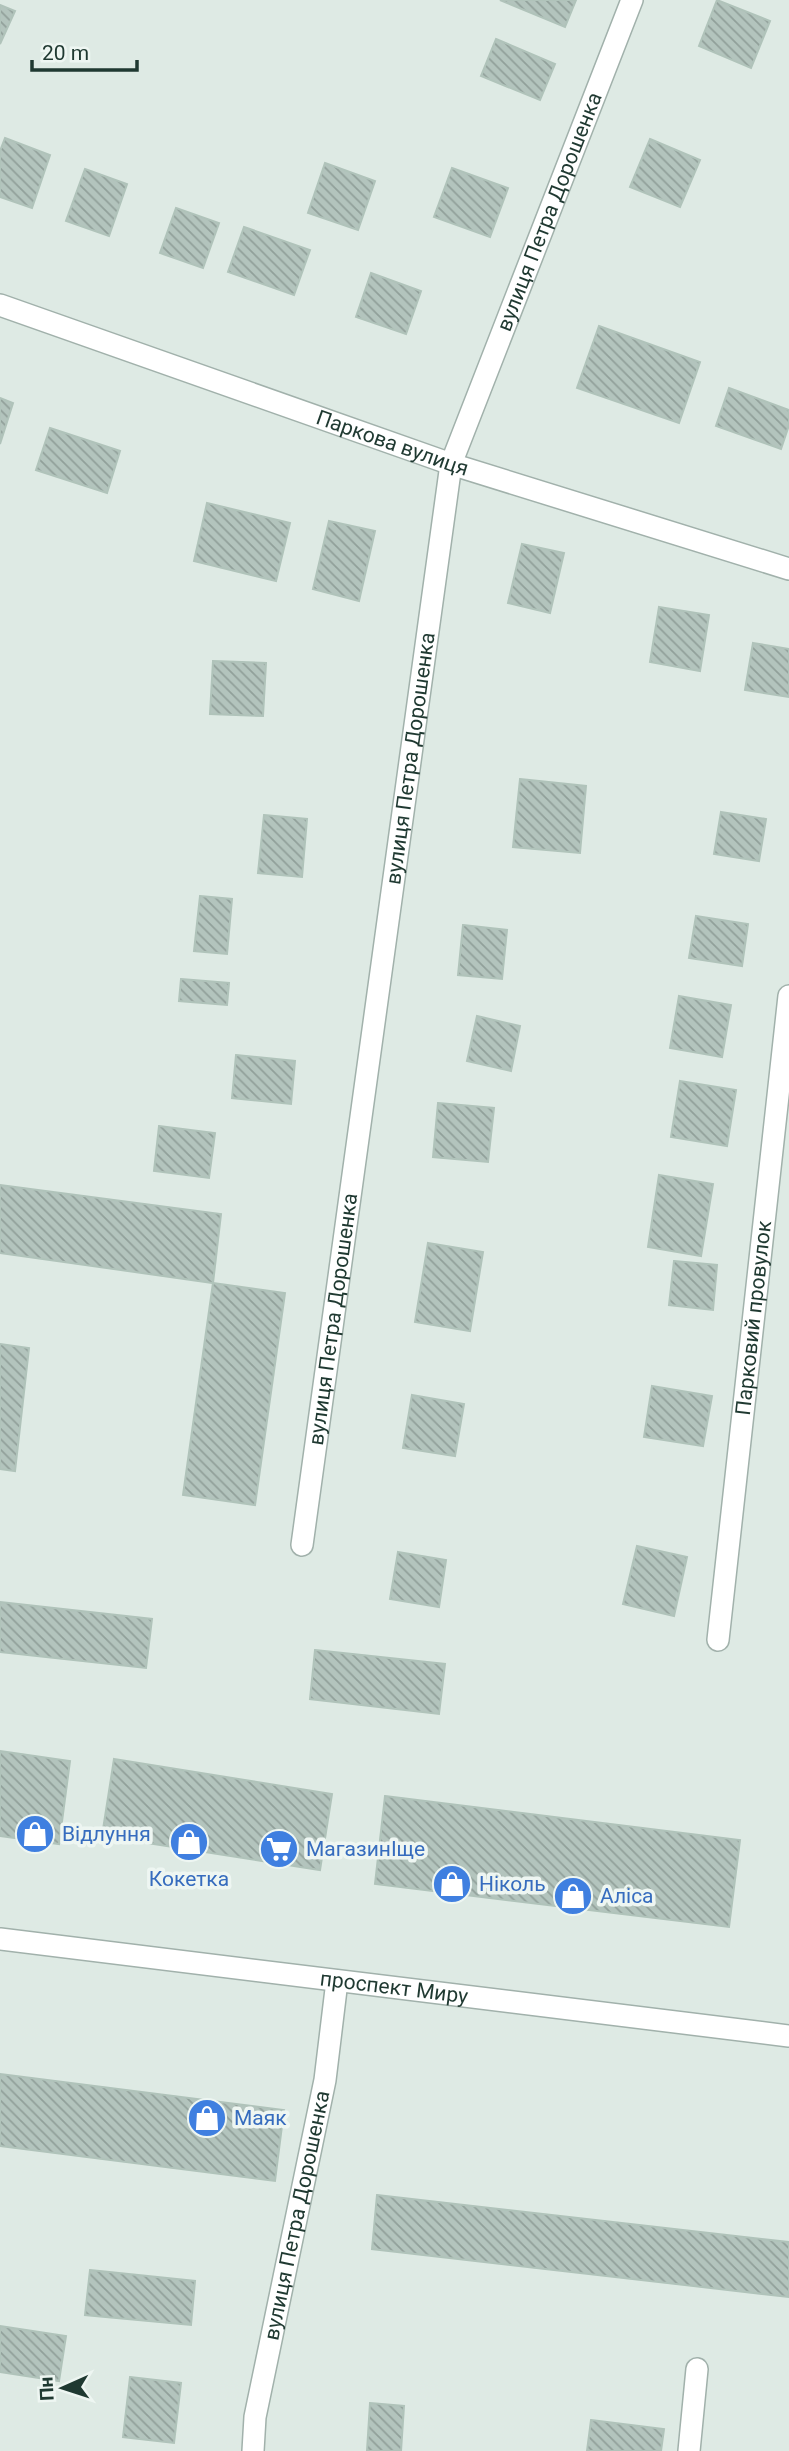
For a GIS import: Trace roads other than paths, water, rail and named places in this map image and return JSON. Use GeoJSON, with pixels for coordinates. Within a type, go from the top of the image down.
{"type":"FeatureCollection","features":[{"type":"Feature","properties":{"kind":"street","name":"вулиця Петра Дорошенка"},"geometry":{"type":"LineString","coordinates":[[302,1545],[451,464],[632,0]]}},
{"type":"Feature","properties":{"kind":"street","name":"Паркова вулиця"},"geometry":{"type":"LineString","coordinates":[[0,305],[451,464],[789,569]]}},
{"type":"Feature","properties":{"kind":"street","name":"Парковий провулок"},"geometry":{"type":"LineString","coordinates":[[718,1640],[789,996]]}},
{"type":"Feature","properties":{"kind":"street","name":"проспект Миру"},"geometry":{"type":"LineString","coordinates":[[0,1940],[789,2036]]}},
{"type":"Feature","properties":{"kind":"street","name":"вулиця Петра Дорошенка"},"geometry":{"type":"LineString","coordinates":[[253,2451],[255,2417],[325,2080],[337,1981]]}},
{"type":"Feature","properties":{"kind":"street"},"geometry":{"type":"LineString","coordinates":[[688,2451],[697,2369]]}},
{"type":"Feature","properties":{"kind":"place","name":"Відлуння"},"geometry":{"type":"Point","coordinates":[35,1834]}},
{"type":"Feature","properties":{"kind":"place","name":"Кокетка"},"geometry":{"type":"Point","coordinates":[189,1842]}},
{"type":"Feature","properties":{"kind":"place","name":"МагазинІще"},"geometry":{"type":"Point","coordinates":[279,1849]}},
{"type":"Feature","properties":{"kind":"place","name":"Ніколь"},"geometry":{"type":"Point","coordinates":[452,1884]}},
{"type":"Feature","properties":{"kind":"place","name":"Аліса"},"geometry":{"type":"Point","coordinates":[573,1896]}},
{"type":"Feature","properties":{"kind":"place","name":"Маяк"},"geometry":{"type":"Point","coordinates":[207,2118]}}]}
